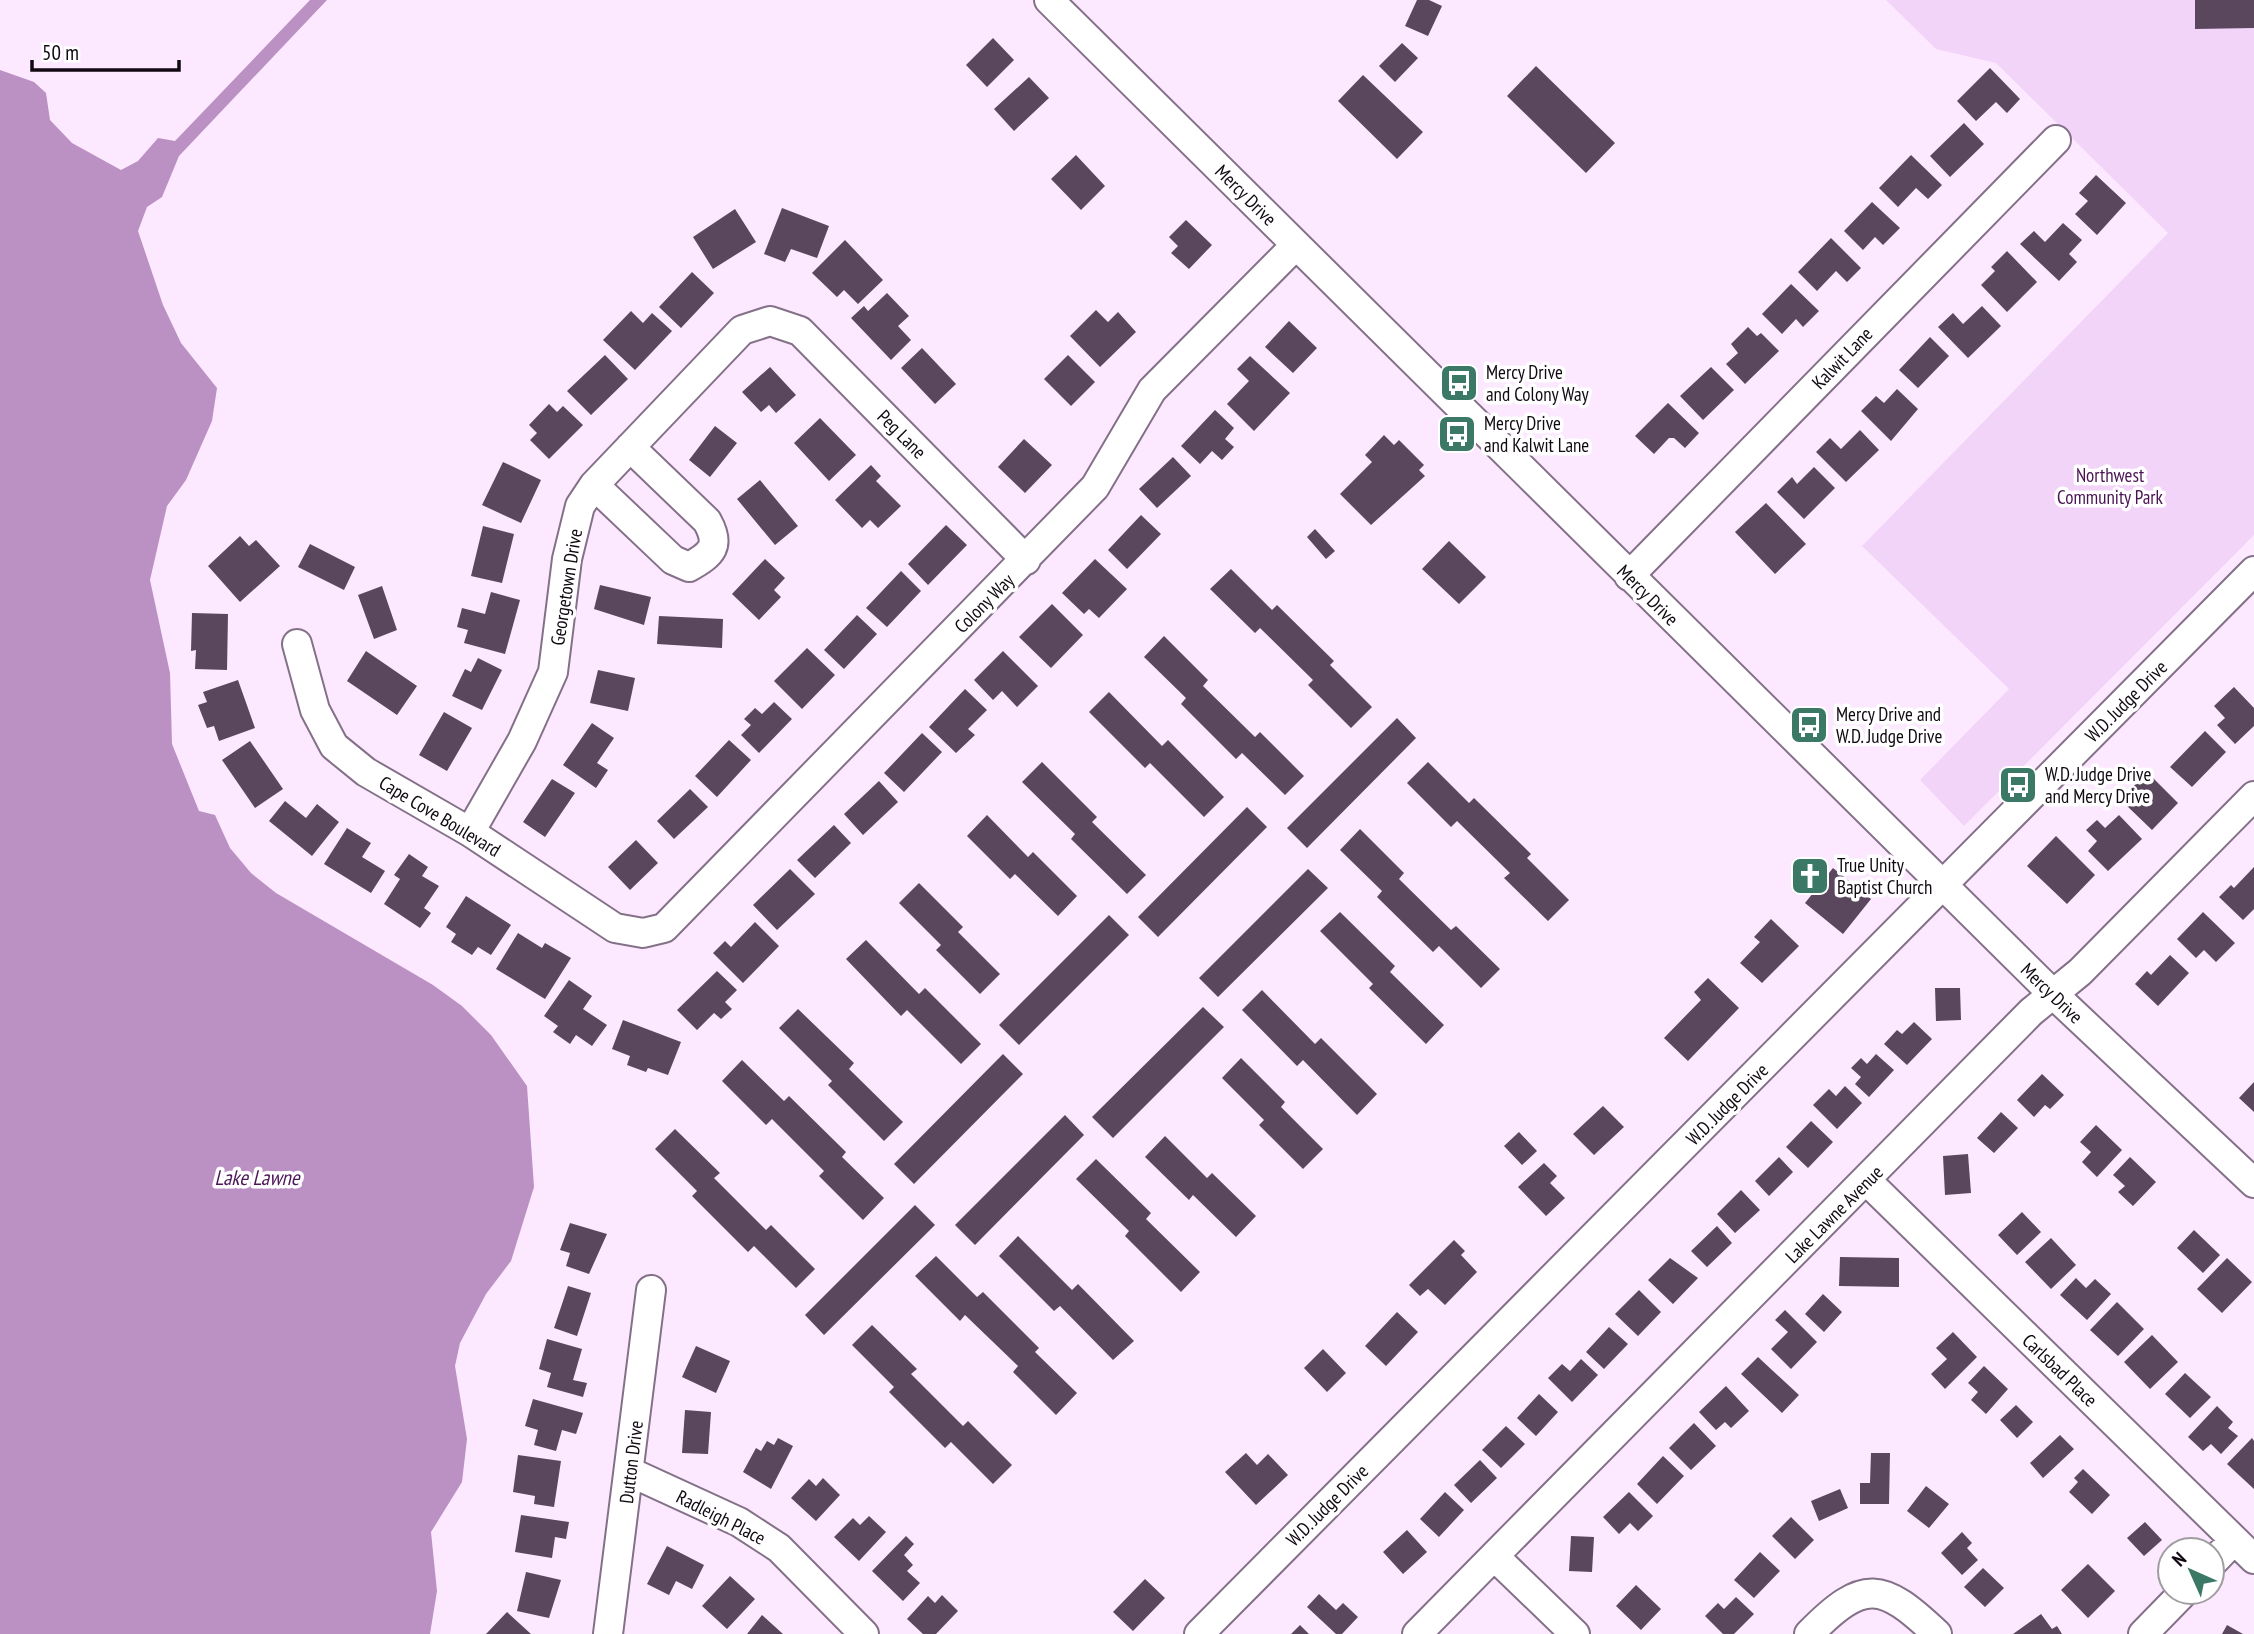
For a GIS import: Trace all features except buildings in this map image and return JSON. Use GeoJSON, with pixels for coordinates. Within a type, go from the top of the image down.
{"type":"FeatureCollection","features":[{"type":"Feature","properties":{"kind":"street","name":"Mercy Drive"},"geometry":{"type":"LineString","coordinates":[[1049,0],[2053,994],[2254,1183]]}},
{"type":"Feature","properties":{"kind":"street","name":"Kalwit Lane"},"geometry":{"type":"LineString","coordinates":[[1629,576],[2056,140]]}},
{"type":"Feature","properties":{"kind":"street","name":"Colony Way"},"geometry":{"type":"LineString","coordinates":[[643,933],[664,928],[1026,561],[1095,487],[1152,390],[1296,245]]}},
{"type":"Feature","properties":{"kind":"street","name":"Peg Lane"},"geometry":{"type":"LineString","coordinates":[[770,321],[800,331],[1026,561]]}},
{"type":"Feature","properties":{"kind":"street","name":"Georgetown Drive"},"geometry":{"type":"LineString","coordinates":[[470,832],[522,741],[553,672],[567,559],[580,506],[594,485],[742,330],[770,321]]}},
{"type":"Feature","properties":{"kind":"street"},"geometry":{"type":"LineString","coordinates":[[594,485],[673,560],[689,567],[704,559],[713,547],[715,536],[707,521],[630,447]]}},
{"type":"Feature","properties":{"kind":"street","name":"W.D. Judge Drive"},"geometry":{"type":"LineString","coordinates":[[1199,1634],[2254,571]]}},
{"type":"Feature","properties":{"kind":"street","name":"Cape Cove Boulevard"},"geometry":{"type":"LineString","coordinates":[[297,644],[315,710],[334,746],[366,772],[470,832],[615,928],[643,933]]}},
{"type":"Feature","properties":{"kind":"street","name":"Lake Lawne Avenue"},"geometry":{"type":"LineString","coordinates":[[1417,1634],[2031,1012],[2080,972],[2254,796]]}},
{"type":"Feature","properties":{"kind":"street","name":"Carlsbad Place"},"geometry":{"type":"LineString","coordinates":[[1867,1181],[2244,1550]]}},
{"type":"Feature","properties":{"kind":"street","name":"Dutton Drive"},"geometry":{"type":"LineString","coordinates":[[608,1634],[630,1472],[650,1290]]}},
{"type":"Feature","properties":{"kind":"street","name":"Radleigh Place"},"geometry":{"type":"LineString","coordinates":[[630,1472],[739,1522],[779,1548],[864,1634]]}},
{"type":"Feature","properties":{"kind":"street"},"geometry":{"type":"LineString","coordinates":[[2226,1557],[2244,1550]]}},
{"type":"Feature","properties":{"kind":"street"},"geometry":{"type":"LineString","coordinates":[[1494,1556],[1575,1634]]}},
{"type":"Feature","properties":{"kind":"street"},"geometry":{"type":"LineString","coordinates":[[1809,1634],[1836,1607],[1856,1595],[1876,1594],[1892,1596],[1906,1604],[1937,1634]]}},
{"type":"Feature","properties":{"kind":"street"},"geometry":{"type":"LineString","coordinates":[[2143,1634],[2170,1606]]}},
{"type":"Feature","properties":{"kind":"green space","name":"Northwest Community Park"},"geometry":{"type":"Polygon","coordinates":[[[1886,0],[2254,0],[2254,535],[1964,826],[1920,780],[2009,689],[1862,546],[2168,233],[1996,63],[1936,49],[1886,0]]]}},
{"type":"Feature","properties":{"kind":"water","name":"Lake Lawne"},"geometry":{"type":"Polygon","coordinates":[[[310,0],[327,0],[179,156],[162,197],[147,207],[138,231],[163,305],[181,343],[217,388],[212,421],[186,480],[167,506],[150,580],[170,673],[172,744],[199,811],[215,815],[230,848],[251,873],[276,893],[433,985],[462,1006],[491,1035],[527,1086],[534,1187],[511,1261],[486,1294],[460,1343],[455,1366],[467,1439],[462,1482],[431,1532],[437,1591],[430,1634],[0,1634],[0,70],[34,82],[46,93],[50,120],[72,143],[121,170],[138,161],[158,138],[175,141],[310,0]]]}},
{"type":"Feature","properties":{"kind":"place","name":"Mercy Drive and Colony Way"},"geometry":{"type":"Point","coordinates":[1459,383]}},
{"type":"Feature","properties":{"kind":"place","name":"Mercy Drive and Kalwit Lane"},"geometry":{"type":"Point","coordinates":[1457,434]}},
{"type":"Feature","properties":{"kind":"place","name":"Mercy Drive and W.D. Judge Drive"},"geometry":{"type":"Point","coordinates":[1809,725]}},
{"type":"Feature","properties":{"kind":"place","name":"W.D. Judge Drive and Mercy Drive"},"geometry":{"type":"Point","coordinates":[2018,785]}},
{"type":"Feature","properties":{"kind":"place","name":"True Unity Baptist Church"},"geometry":{"type":"Point","coordinates":[1810,876]}}]}
